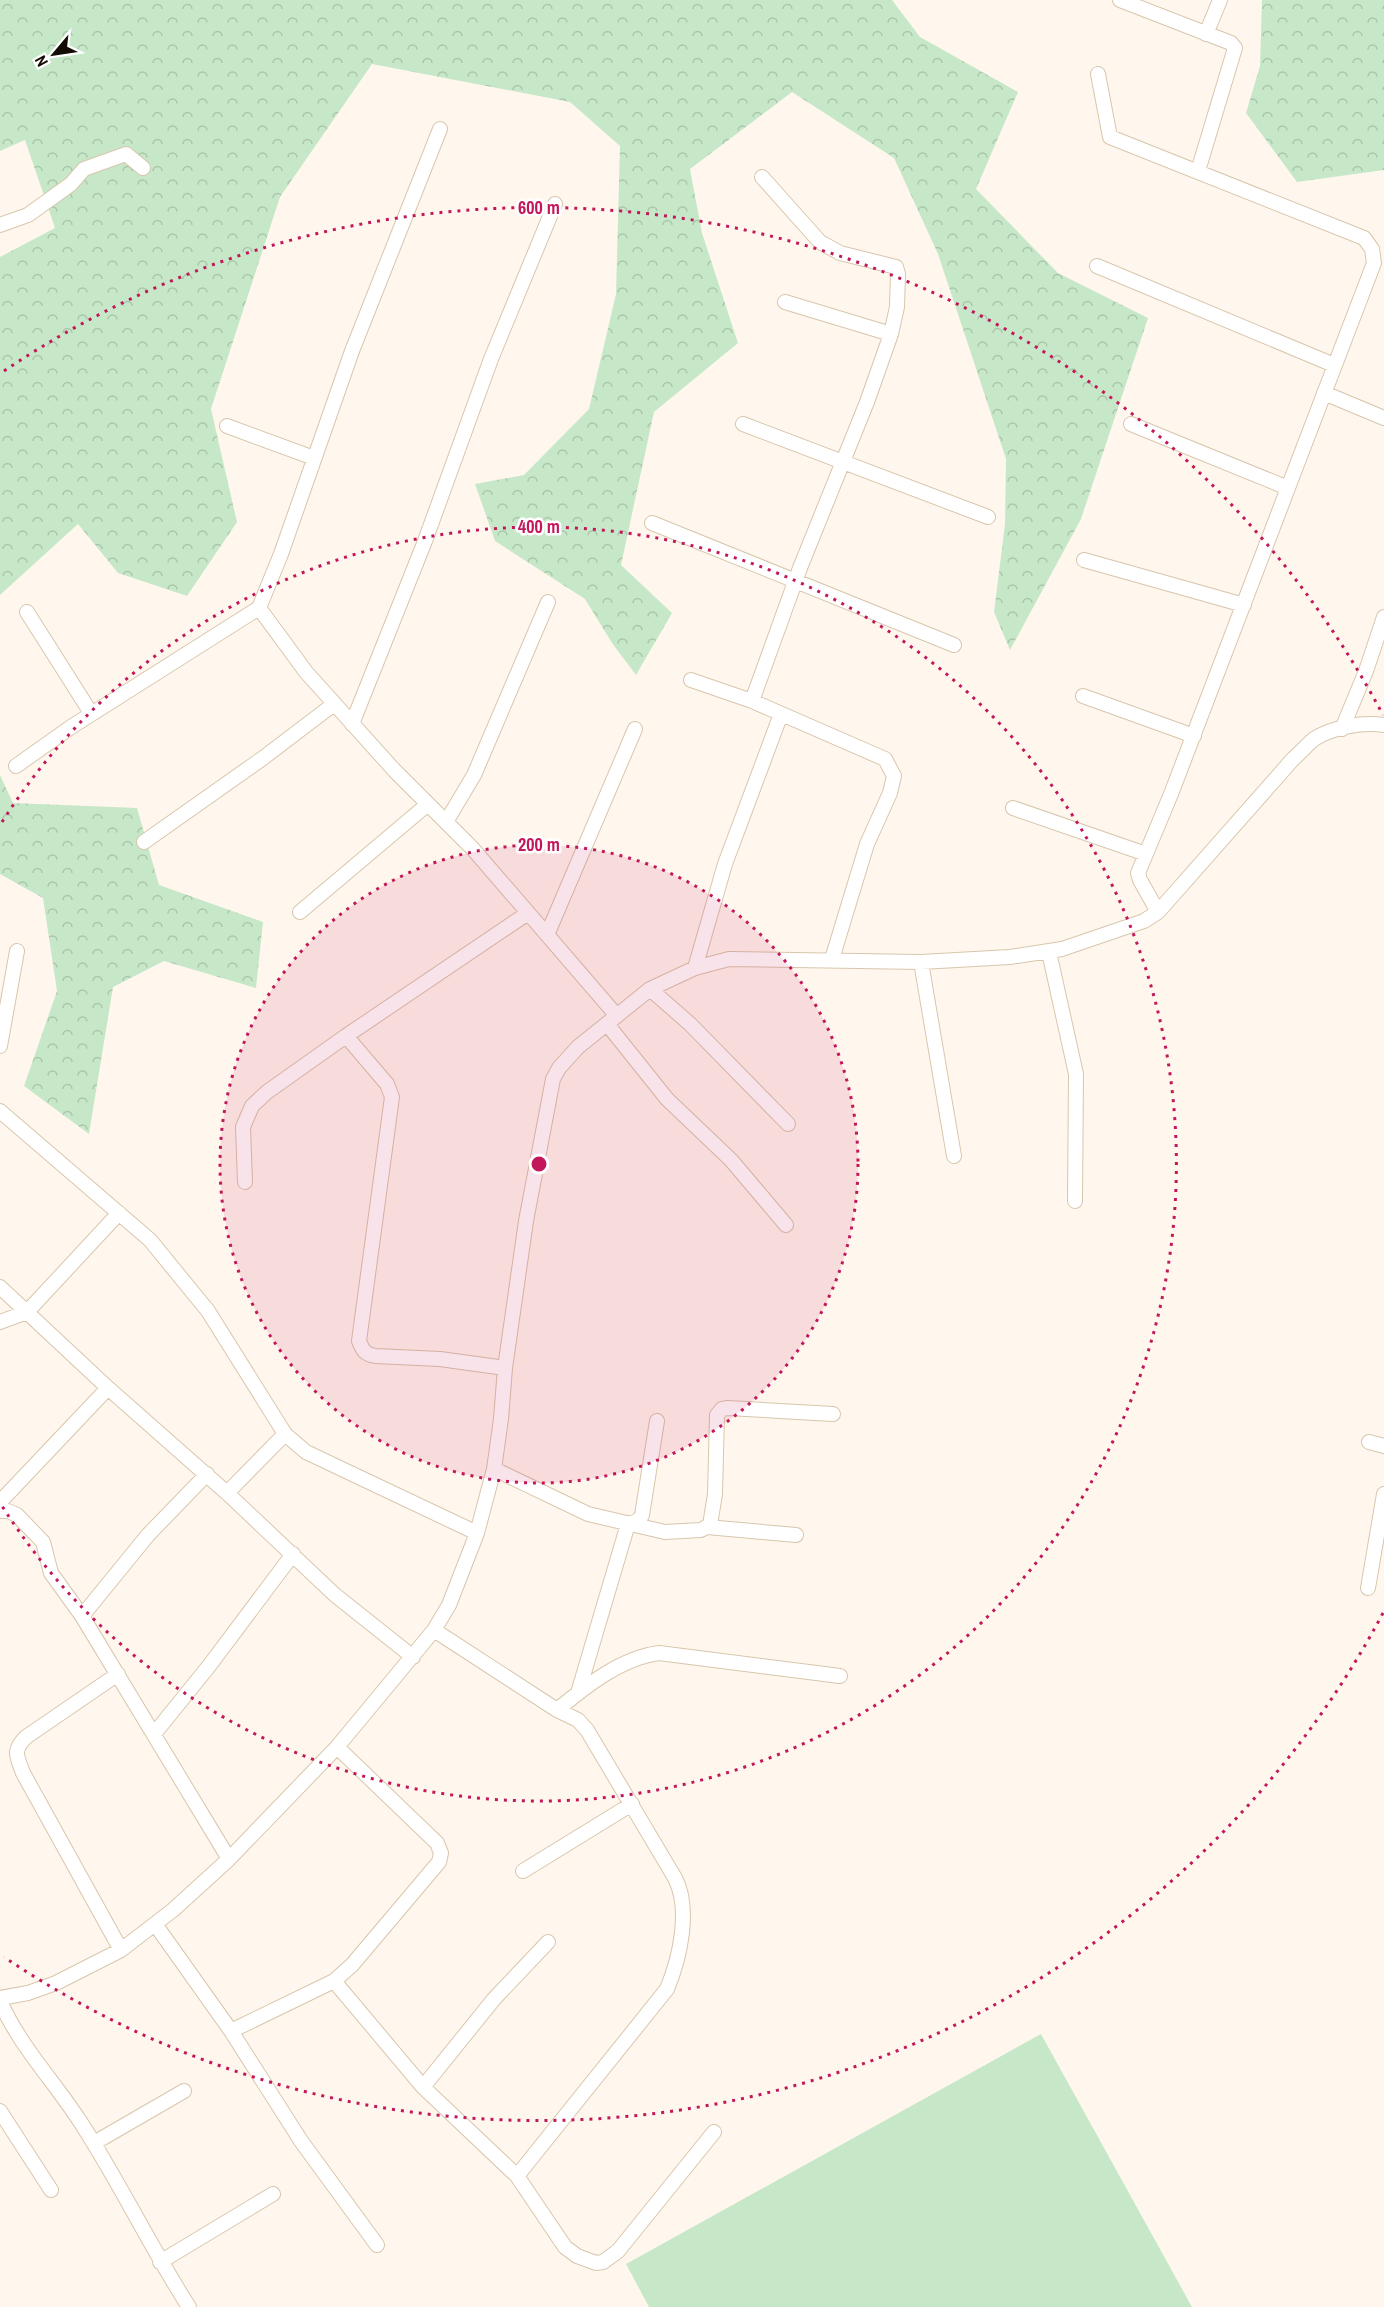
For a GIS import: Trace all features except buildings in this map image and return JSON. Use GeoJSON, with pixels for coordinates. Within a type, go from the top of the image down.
{"type":"FeatureCollection","features":[{"type":"Feature","properties":{"kind":"street"},"geometry":{"type":"LineString","coordinates":[[1120,0],[1231,43],[1235,48],[1198,171]]}},
{"type":"Feature","properties":{"kind":"street"},"geometry":{"type":"LineString","coordinates":[[1206,34],[1220,0]]}},
{"type":"Feature","properties":{"kind":"street"},"geometry":{"type":"LineString","coordinates":[[1098,74],[1110,137],[1364,237],[1372,249],[1374,263],[1194,736],[1138,873],[1158,912]]}},
{"type":"Feature","properties":{"kind":"street"},"geometry":{"type":"LineString","coordinates":[[16,766],[92,713],[259,608],[281,554],[352,351],[440,129]]}},
{"type":"Feature","properties":{"kind":"street"},"geometry":{"type":"LineString","coordinates":[[0,225],[28,214],[71,184],[84,169],[126,154],[143,168]]}},
{"type":"Feature","properties":{"kind":"street"},"geometry":{"type":"LineString","coordinates":[[752,701],[795,582],[891,334],[897,307],[898,274],[896,267],[840,253],[820,242],[762,177]]}},
{"type":"Feature","properties":{"kind":"street"},"geometry":{"type":"LineString","coordinates":[[352,724],[424,541],[491,359],[555,204]]}},
{"type":"Feature","properties":{"kind":"street"},"geometry":{"type":"LineString","coordinates":[[1097,266],[1334,365]]}},
{"type":"Feature","properties":{"kind":"street"},"geometry":{"type":"LineString","coordinates":[[785,302],[891,334]]}},
{"type":"Feature","properties":{"kind":"street"},"geometry":{"type":"LineString","coordinates":[[1324,393],[1384,418]]}},
{"type":"Feature","properties":{"kind":"street"},"geometry":{"type":"LineString","coordinates":[[743,424],[988,517]]}},
{"type":"Feature","properties":{"kind":"street"},"geometry":{"type":"LineString","coordinates":[[1131,424],[1288,488]]}},
{"type":"Feature","properties":{"kind":"street"},"geometry":{"type":"LineString","coordinates":[[226,426],[314,458]]}},
{"type":"Feature","properties":{"kind":"street"},"geometry":{"type":"LineString","coordinates":[[652,523],[954,645]]}},
{"type":"Feature","properties":{"kind":"street"},"geometry":{"type":"LineString","coordinates":[[1084,561],[1244,605]]}},
{"type":"Feature","properties":{"kind":"street"},"geometry":{"type":"LineString","coordinates":[[446,822],[474,775],[548,602]]}},
{"type":"Feature","properties":{"kind":"street"},"geometry":{"type":"LineString","coordinates":[[259,608],[306,672],[334,704],[472,849],[547,935],[612,1020],[667,1099],[731,1160],[786,1225]]}},
{"type":"Feature","properties":{"kind":"street"},"geometry":{"type":"LineString","coordinates":[[27,612],[92,713]]}},
{"type":"Feature","properties":{"kind":"street"},"geometry":{"type":"LineString","coordinates":[[1342,729],[1366,671],[1384,617]]}},
{"type":"Feature","properties":{"kind":"street"},"geometry":{"type":"LineString","coordinates":[[691,680],[752,701],[885,759],[894,776],[890,793],[867,844],[832,959]]}},
{"type":"Feature","properties":{"kind":"street"},"geometry":{"type":"LineString","coordinates":[[1083,696],[1194,736]]}},
{"type":"Feature","properties":{"kind":"street"},"geometry":{"type":"LineString","coordinates":[[144,842],[334,704]]}},
{"type":"Feature","properties":{"kind":"street"},"geometry":{"type":"LineString","coordinates":[[695,968],[724,864],[781,714]]}},
{"type":"Feature","properties":{"kind":"street"},"geometry":{"type":"LineString","coordinates":[[189,2307],[160,2262],[94,2142],[73,2109],[27,2049],[7,2017],[0,1999],[42,1989],[121,1950],[155,1924],[229,1859],[337,1747],[434,1630],[449,1605],[477,1533],[494,1469],[505,1368],[526,1221],[553,1079],[559,1068],[578,1047],[650,989],[695,968],[729,959],[921,962],[1010,957],[1050,952],[1144,921],[1158,912],[1293,759],[1313,740],[1342,729],[1384,725]]}},
{"type":"Feature","properties":{"kind":"street"},"geometry":{"type":"LineString","coordinates":[[547,935],[635,729]]}},
{"type":"Feature","properties":{"kind":"street"},"geometry":{"type":"LineString","coordinates":[[300,912],[428,804]]}},
{"type":"Feature","properties":{"kind":"street"},"geometry":{"type":"LineString","coordinates":[[1012,808],[1146,855]]}},
{"type":"Feature","properties":{"kind":"street"},"geometry":{"type":"LineString","coordinates":[[245,1182],[243,1127],[252,1106],[267,1092],[346,1036],[528,913]]}},
{"type":"Feature","properties":{"kind":"street"},"geometry":{"type":"LineString","coordinates":[[0,1046],[18,951]]}},
{"type":"Feature","properties":{"kind":"street"},"geometry":{"type":"LineString","coordinates":[[1050,952],[1076,1074],[1075,1201]]}},
{"type":"Feature","properties":{"kind":"street"},"geometry":{"type":"LineString","coordinates":[[921,962],[954,1156]]}},
{"type":"Feature","properties":{"kind":"street"},"geometry":{"type":"LineString","coordinates":[[650,989],[690,1024],[789,1124]]}},
{"type":"Feature","properties":{"kind":"street"},"geometry":{"type":"LineString","coordinates":[[346,1036],[387,1084],[392,1097],[359,1341],[363,1351],[375,1356],[440,1359],[505,1368]]}},
{"type":"Feature","properties":{"kind":"street"},"geometry":{"type":"LineString","coordinates":[[0,1111],[150,1240],[208,1311],[285,1434],[306,1452],[477,1533]]}},
{"type":"Feature","properties":{"kind":"street"},"geometry":{"type":"LineString","coordinates":[[0,1322],[27,1312],[118,1213]]}},
{"type":"Feature","properties":{"kind":"street"},"geometry":{"type":"LineString","coordinates":[[0,1287],[108,1388],[207,1474],[336,1595],[413,1657]]}},
{"type":"Feature","properties":{"kind":"street"},"geometry":{"type":"LineString","coordinates":[[0,1502],[108,1388]]}},
{"type":"Feature","properties":{"kind":"street"},"geometry":{"type":"LineString","coordinates":[[494,1469],[588,1514],[665,1532],[701,1530],[710,1525],[715,1494],[717,1414],[722,1409],[833,1414]]}},
{"type":"Feature","properties":{"kind":"street"},"geometry":{"type":"LineString","coordinates":[[628,1524],[638,1521],[642,1515],[657,1421]]}},
{"type":"Feature","properties":{"kind":"street"},"geometry":{"type":"LineString","coordinates":[[227,1493],[285,1434]]}},
{"type":"Feature","properties":{"kind":"street"},"geometry":{"type":"LineString","coordinates":[[1369,1442],[1384,1446]]}},
{"type":"Feature","properties":{"kind":"street"},"geometry":{"type":"LineString","coordinates":[[82,1616],[148,1535],[207,1474]]}},
{"type":"Feature","properties":{"kind":"street"},"geometry":{"type":"LineString","coordinates":[[1368,1588],[1384,1494]]}},
{"type":"Feature","properties":{"kind":"street"},"geometry":{"type":"LineString","coordinates":[[0,1511],[8,1511],[16,1515],[43,1542],[50,1570],[118,1674],[229,1859]]}},
{"type":"Feature","properties":{"kind":"street"},"geometry":{"type":"LineString","coordinates":[[578,1693],[628,1524]]}},
{"type":"Feature","properties":{"kind":"street"},"geometry":{"type":"LineString","coordinates":[[706,1527],[795,1535]]}},
{"type":"Feature","properties":{"kind":"street"},"geometry":{"type":"LineString","coordinates":[[154,1734],[209,1666],[292,1554]]}},
{"type":"Feature","properties":{"kind":"street"},"geometry":{"type":"LineString","coordinates":[[434,1630],[557,1710],[578,1720],[587,1730],[632,1804],[681,1891],[682,1918],[676,1968],[667,1989],[517,2176]]}},
{"type":"Feature","properties":{"kind":"street"},"geometry":{"type":"LineString","coordinates":[[557,1710],[578,1693],[625,1663],[643,1655],[658,1653],[840,1676]]}},
{"type":"Feature","properties":{"kind":"street"},"geometry":{"type":"LineString","coordinates":[[118,1674],[26,1737],[18,1745],[16,1755],[23,1773],[121,1950]]}},
{"type":"Feature","properties":{"kind":"street"},"geometry":{"type":"LineString","coordinates":[[231,2031],[334,1981],[352,1965],[439,1862],[441,1853],[437,1843],[337,1747]]}},
{"type":"Feature","properties":{"kind":"street"},"geometry":{"type":"LineString","coordinates":[[523,1870],[632,1804]]}},
{"type":"Feature","properties":{"kind":"street"},"geometry":{"type":"LineString","coordinates":[[155,1924],[231,2031],[301,2142],[377,2245]]}},
{"type":"Feature","properties":{"kind":"street"},"geometry":{"type":"LineString","coordinates":[[423,2087],[494,1999],[548,1942]]}},
{"type":"Feature","properties":{"kind":"street"},"geometry":{"type":"LineString","coordinates":[[334,1981],[423,2087],[517,2176],[565,2247],[588,2262],[603,2262],[618,2251],[714,2132]]}},
{"type":"Feature","properties":{"kind":"street"},"geometry":{"type":"LineString","coordinates":[[94,2142],[184,2091]]}},
{"type":"Feature","properties":{"kind":"street"},"geometry":{"type":"LineString","coordinates":[[0,2111],[51,2190]]}},
{"type":"Feature","properties":{"kind":"street"},"geometry":{"type":"LineString","coordinates":[[160,2262],[273,2194]]}},
{"type":"Feature","properties":{"kind":"green space"},"geometry":{"type":"Polygon","coordinates":[[[0,0],[892,0],[920,37],[1018,92],[976,189],[1058,273],[1148,318],[1081,519],[1010,650],[994,612],[1005,524],[1006,459],[938,254],[894,158],[792,92],[690,169],[702,233],[738,343],[654,412],[621,565],[672,613],[636,675],[612,643],[585,599],[495,541],[475,484],[524,475],[589,409],[616,294],[620,146],[570,102],[372,64],[280,197],[211,409],[237,522],[187,596],[118,573],[78,524],[0,595],[0,257],[55,228],[25,140],[0,151],[0,0]]]}},
{"type":"Feature","properties":{"kind":"green space"},"geometry":{"type":"Polygon","coordinates":[[[1262,0],[1384,0],[1384,170],[1297,182],[1246,113],[1260,66],[1262,0]]]}},
{"type":"Feature","properties":{"kind":"green space"},"geometry":{"type":"Polygon","coordinates":[[[0,775],[13,803],[137,808],[159,885],[263,922],[256,988],[164,961],[113,987],[89,1134],[24,1086],[57,991],[43,898],[0,874],[0,775]]]}},
{"type":"Feature","properties":{"kind":"green space"},"geometry":{"type":"Polygon","coordinates":[[[1041,2034],[1192,2307],[649,2307],[626,2264],[1041,2034]]]}}]}
